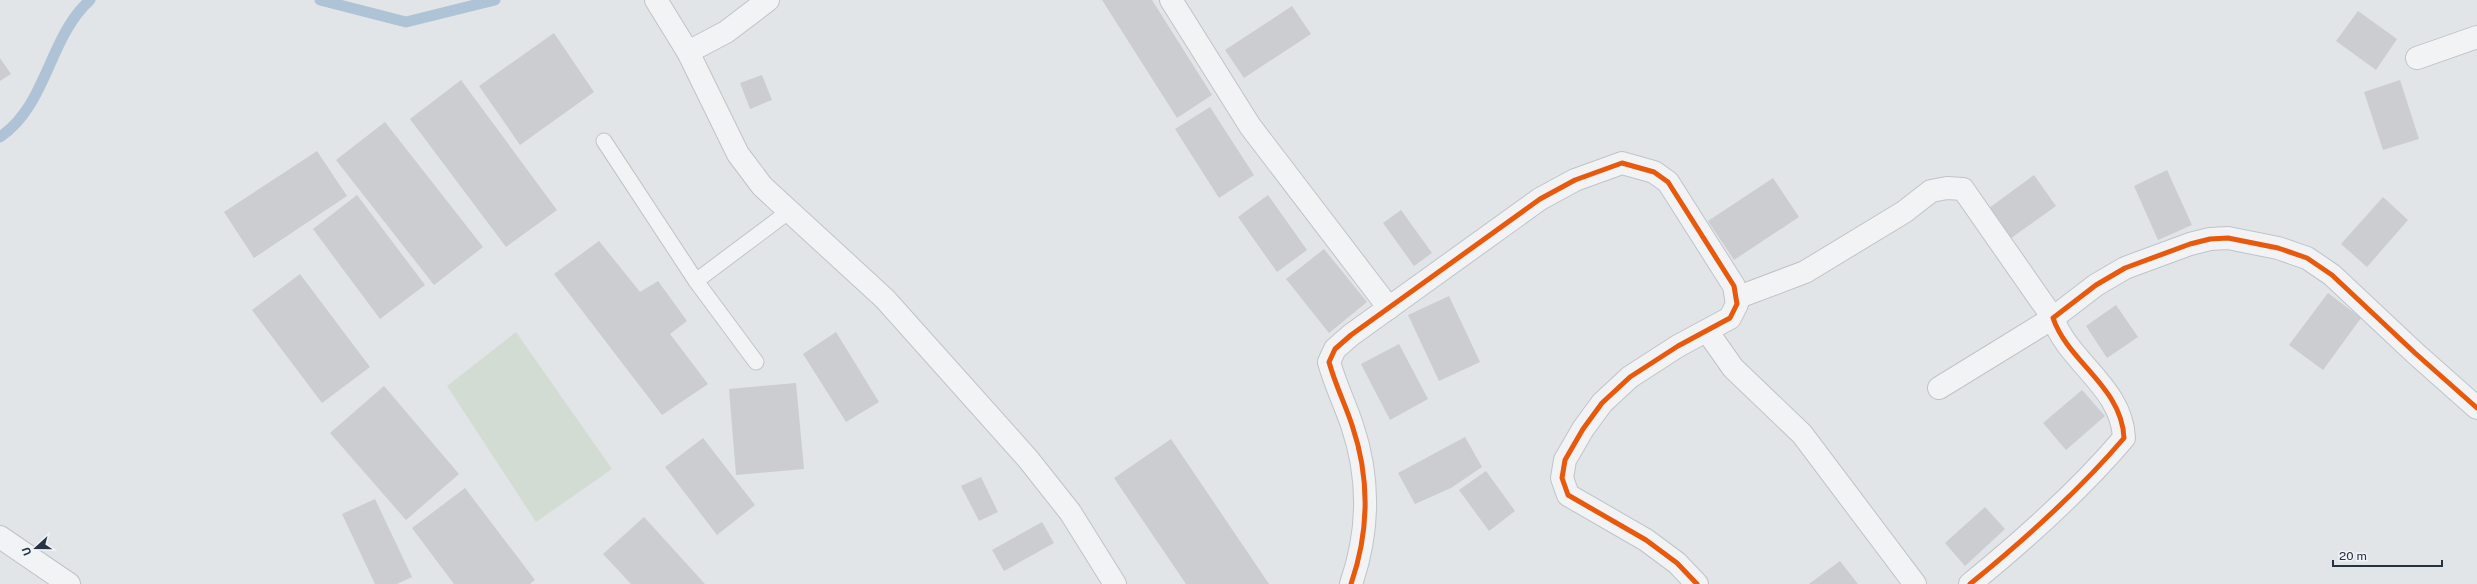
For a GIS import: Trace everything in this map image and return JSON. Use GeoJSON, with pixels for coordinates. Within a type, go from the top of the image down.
{"type":"FeatureCollection","features":[{"type":"Feature","properties":{"kind":"street"},"geometry":{"type":"LineString","coordinates":[[656,0],[688,52],[738,154],[762,186],[788,212],[885,299],[1028,459],[1070,512],[1115,584]]}},
{"type":"Feature","properties":{"kind":"street"},"geometry":{"type":"LineString","coordinates":[[688,52],[726,32],[768,0]]}},
{"type":"Feature","properties":{"kind":"street"},"geometry":{"type":"LineString","coordinates":[[1171,0],[1250,126],[1389,308]]}},
{"type":"Feature","properties":{"kind":"street"},"geometry":{"type":"LineString","coordinates":[[2417,58],[2477,38]]}},
{"type":"Feature","properties":{"kind":"street"},"geometry":{"type":"LineString","coordinates":[[1357,582],[1366,489],[1352,426],[1329,362],[1335,349],[1351,335],[1540,199],[1575,180],[1622,163],[1654,172],[1668,182],[1734,286],[1737,304],[1730,318],[1630,377],[1602,403],[1583,429],[1565,460],[1562,478],[1568,495],[1646,540],[1677,563],[1697,584]]}},
{"type":"Feature","properties":{"kind":"street"},"geometry":{"type":"LineString","coordinates":[[1736,298],[1805,272],[1904,212],[1931,191],[1947,188],[1963,189],[2053,318],[2058,332],[2068,347],[2100,382],[2123,423],[2124,438],[2105,460],[2028,534],[1970,584]]}},
{"type":"Feature","properties":{"kind":"street"},"geometry":{"type":"LineString","coordinates":[[1939,388],[2053,318],[2096,285],[2124,268],[2190,244],[2210,239],[2228,238],[2278,248],[2307,258],[2332,275],[2415,354],[2477,408]]}},
{"type":"Feature","properties":{"kind":"street"},"geometry":{"type":"LineString","coordinates":[[1707,331],[1733,368],[1802,434],[1915,584]]}},
{"type":"Feature","properties":{"kind":"street"},"geometry":{"type":"LineString","coordinates":[[0,537],[69,584]]}},
{"type":"Feature","properties":{"kind":"lane"},"geometry":{"type":"LineString","coordinates":[[604,141],[696,281],[756,362]]}},
{"type":"Feature","properties":{"kind":"lane"},"geometry":{"type":"LineString","coordinates":[[696,281],[788,212]]}},
{"type":"Feature","properties":{"kind":"shaded area"},"geometry":{"type":"Polygon","coordinates":[[[516,332],[612,469],[536,522],[447,386],[516,332]]]}},
{"type":"Feature","properties":{"kind":"building"},"geometry":{"type":"Polygon","coordinates":[[[1102,0],[1152,0],[1212,95],[1177,118],[1102,0]]]}},
{"type":"Feature","properties":{"kind":"building"},"geometry":{"type":"Polygon","coordinates":[[[1292,6],[1311,34],[1244,78],[1225,50],[1292,6]]]}},
{"type":"Feature","properties":{"kind":"building"},"geometry":{"type":"Polygon","coordinates":[[[2358,11],[2397,39],[2376,70],[2336,41],[2358,11]]]}},
{"type":"Feature","properties":{"kind":"building"},"geometry":{"type":"Polygon","coordinates":[[[554,33],[594,92],[520,145],[479,86],[554,33]]]}},
{"type":"Feature","properties":{"kind":"building"},"geometry":{"type":"Polygon","coordinates":[[[0,58],[11,74],[0,81],[0,58]]]}},
{"type":"Feature","properties":{"kind":"building"},"geometry":{"type":"Polygon","coordinates":[[[762,75],[772,100],[750,109],[740,83],[762,75]]]}},
{"type":"Feature","properties":{"kind":"building"},"geometry":{"type":"Polygon","coordinates":[[[461,80],[557,210],[506,247],[410,119],[461,80]]]}},
{"type":"Feature","properties":{"kind":"building"},"geometry":{"type":"Polygon","coordinates":[[[2400,80],[2419,139],[2383,150],[2364,92],[2400,80]]]}},
{"type":"Feature","properties":{"kind":"building"},"geometry":{"type":"Polygon","coordinates":[[[1210,107],[1254,175],[1219,198],[1175,129],[1210,107]]]}},
{"type":"Feature","properties":{"kind":"building"},"geometry":{"type":"Polygon","coordinates":[[[385,122],[483,247],[434,285],[336,160],[385,122]]]}},
{"type":"Feature","properties":{"kind":"building"},"geometry":{"type":"Polygon","coordinates":[[[317,151],[347,196],[254,258],[224,212],[317,151]]]}},
{"type":"Feature","properties":{"kind":"building"},"geometry":{"type":"Polygon","coordinates":[[[2167,170],[2192,225],[2158,240],[2134,186],[2167,170]]]}},
{"type":"Feature","properties":{"kind":"building"},"geometry":{"type":"Polygon","coordinates":[[[2034,175],[2056,206],[2007,241],[1985,211],[2034,175]]]}},
{"type":"Feature","properties":{"kind":"building"},"geometry":{"type":"Polygon","coordinates":[[[1773,178],[1799,217],[1734,260],[1708,221],[1773,178]]]}},
{"type":"Feature","properties":{"kind":"building"},"geometry":{"type":"Polygon","coordinates":[[[357,195],[425,285],[380,319],[313,229],[357,195]]]}},
{"type":"Feature","properties":{"kind":"building"},"geometry":{"type":"Polygon","coordinates":[[[1268,195],[1307,250],[1277,272],[1238,217],[1268,195]]]}},
{"type":"Feature","properties":{"kind":"building"},"geometry":{"type":"Polygon","coordinates":[[[2383,197],[2408,220],[2367,267],[2341,244],[2383,197]]]}},
{"type":"Feature","properties":{"kind":"building"},"geometry":{"type":"Polygon","coordinates":[[[1401,210],[1432,253],[1414,266],[1383,223],[1401,210]]]}},
{"type":"Feature","properties":{"kind":"building"},"geometry":{"type":"Polygon","coordinates":[[[599,241],[640,292],[658,281],[687,321],[670,334],[708,384],[662,415],[554,274],[599,241]]]}},
{"type":"Feature","properties":{"kind":"building"},"geometry":{"type":"Polygon","coordinates":[[[1324,249],[1367,302],[1329,333],[1286,279],[1324,249]]]}},
{"type":"Feature","properties":{"kind":"building"},"geometry":{"type":"Polygon","coordinates":[[[300,274],[370,367],[322,403],[252,310],[300,274]]]}},
{"type":"Feature","properties":{"kind":"building"},"geometry":{"type":"Polygon","coordinates":[[[2328,293],[2361,318],[2323,370],[2289,345],[2328,293]]]}},
{"type":"Feature","properties":{"kind":"building"},"geometry":{"type":"Polygon","coordinates":[[[1449,296],[1480,362],[1439,381],[1408,315],[1449,296]]]}},
{"type":"Feature","properties":{"kind":"building"},"geometry":{"type":"Polygon","coordinates":[[[2116,305],[2138,337],[2107,358],[2086,326],[2116,305]]]}},
{"type":"Feature","properties":{"kind":"building"},"geometry":{"type":"Polygon","coordinates":[[[836,332],[879,402],[846,422],[803,354],[836,332]]]}},
{"type":"Feature","properties":{"kind":"building"},"geometry":{"type":"Polygon","coordinates":[[[1399,344],[1428,399],[1390,420],[1361,364],[1399,344]]]}},
{"type":"Feature","properties":{"kind":"building"},"geometry":{"type":"Polygon","coordinates":[[[796,383],[804,469],[736,475],[729,389],[796,383]]]}},
{"type":"Feature","properties":{"kind":"building"},"geometry":{"type":"Polygon","coordinates":[[[384,386],[459,474],[406,520],[330,433],[384,386]]]}},
{"type":"Feature","properties":{"kind":"building"},"geometry":{"type":"Polygon","coordinates":[[[2082,390],[2105,416],[2066,450],[2043,423],[2082,390]]]}},
{"type":"Feature","properties":{"kind":"building"},"geometry":{"type":"Polygon","coordinates":[[[1465,437],[1482,467],[1451,488],[1415,504],[1398,473],[1465,437]]]}},
{"type":"Feature","properties":{"kind":"building"},"geometry":{"type":"Polygon","coordinates":[[[703,438],[755,505],[717,535],[665,467],[703,438]]]}},
{"type":"Feature","properties":{"kind":"building"},"geometry":{"type":"Polygon","coordinates":[[[1171,439],[1269,584],[1186,584],[1114,478],[1171,439]]]}},
{"type":"Feature","properties":{"kind":"building"},"geometry":{"type":"Polygon","coordinates":[[[1486,471],[1515,511],[1489,531],[1459,490],[1486,471]]]}},
{"type":"Feature","properties":{"kind":"building"},"geometry":{"type":"Polygon","coordinates":[[[981,477],[998,512],[979,521],[961,486],[981,477]]]}},
{"type":"Feature","properties":{"kind":"building"},"geometry":{"type":"Polygon","coordinates":[[[465,488],[535,580],[530,584],[454,584],[412,528],[465,488]]]}},
{"type":"Feature","properties":{"kind":"building"},"geometry":{"type":"Polygon","coordinates":[[[375,499],[412,577],[397,584],[375,584],[342,514],[375,499]]]}},
{"type":"Feature","properties":{"kind":"building"},"geometry":{"type":"Polygon","coordinates":[[[1985,507],[2005,529],[1965,566],[1945,543],[1985,507]]]}},
{"type":"Feature","properties":{"kind":"building"},"geometry":{"type":"Polygon","coordinates":[[[644,517],[705,584],[631,584],[603,554],[644,517]]]}},
{"type":"Feature","properties":{"kind":"building"},"geometry":{"type":"Polygon","coordinates":[[[1042,522],[1054,543],[1004,571],[992,550],[1042,522]]]}},
{"type":"Feature","properties":{"kind":"building"},"geometry":{"type":"Polygon","coordinates":[[[1840,561],[1858,584],[1809,584],[1840,561]]]}},
{"type":"Feature","properties":{"kind":"waterway"},"geometry":{"type":"LineString","coordinates":[[0,137],[16,123],[28,107],[65,33],[76,15],[90,0]]}},
{"type":"Feature","properties":{"kind":"waterway"},"geometry":{"type":"LineString","coordinates":[[320,0],[406,22],[495,0]]}},
{"type":"Feature","properties":{"kind":"cycle path"},"geometry":{"type":"LineString","coordinates":[[1351,584],[1357,564],[1364,525],[1364,485],[1358,445],[1329,362],[1335,349],[1351,335],[1540,199],[1575,180],[1622,163],[1654,172],[1668,182],[1734,286],[1737,304],[1730,318],[1678,346],[1630,377],[1602,403],[1583,429],[1565,460],[1562,478],[1568,495],[1646,540],[1677,563],[1697,584]]}},
{"type":"Feature","properties":{"kind":"cycle path"},"geometry":{"type":"LineString","coordinates":[[1970,584],[2011,550],[2070,496],[2124,438],[2121,420],[2114,404],[2105,389],[2060,334],[2053,318],[2096,285],[2125,268],[2190,244],[2210,239],[2228,238],[2278,248],[2307,258],[2332,275],[2415,353],[2477,408]]}}]}
